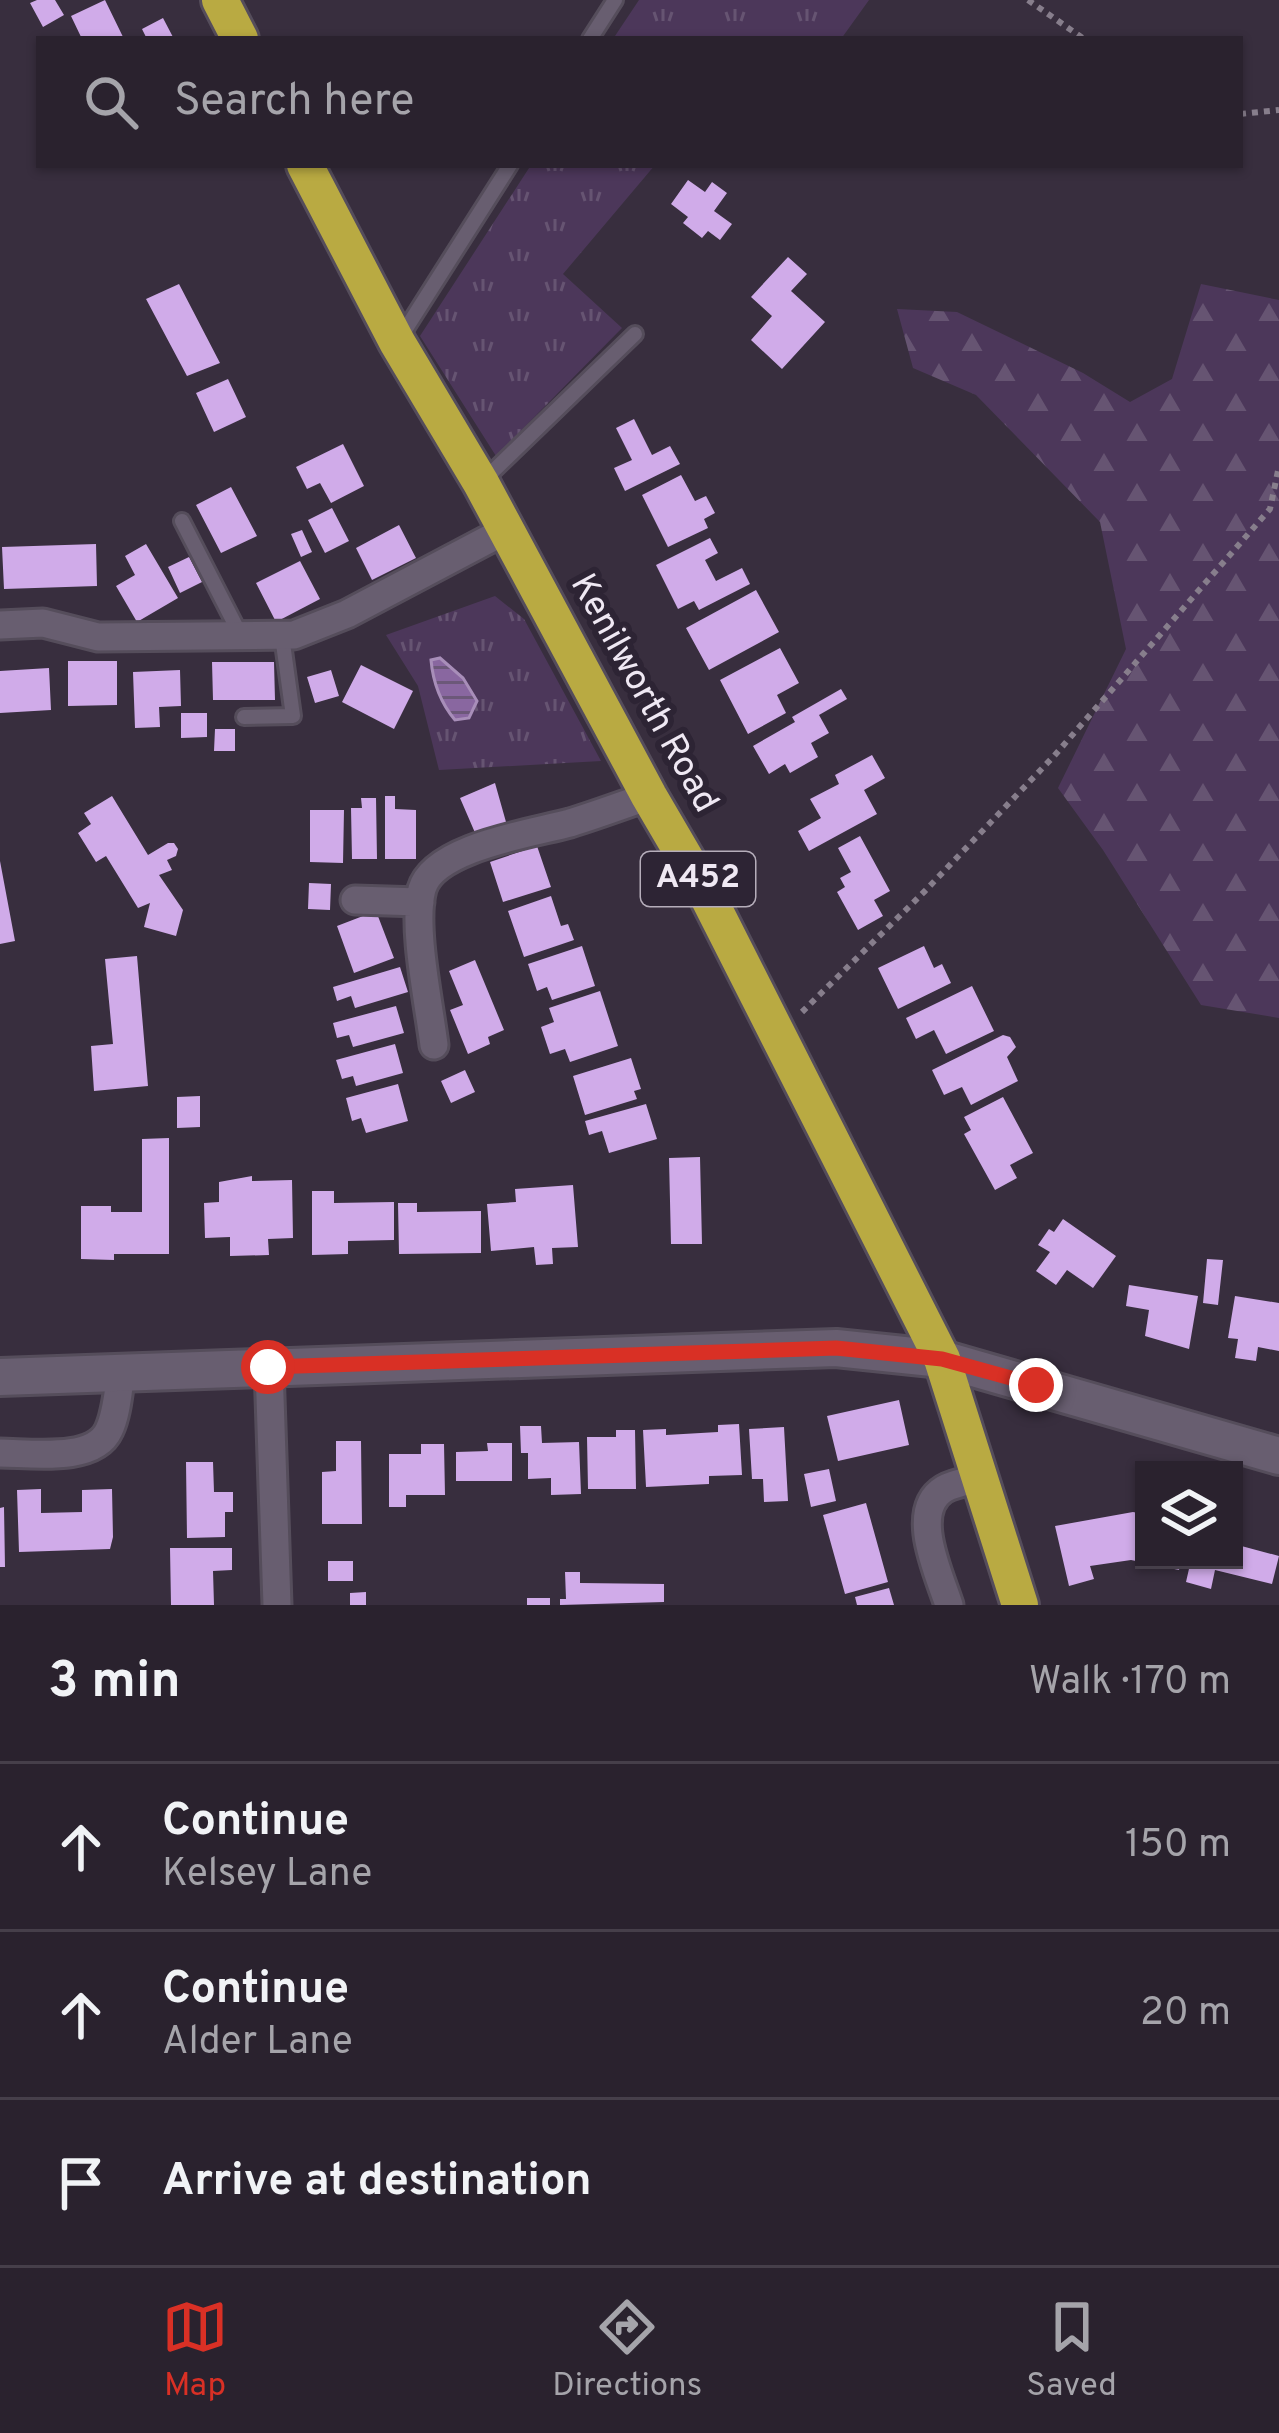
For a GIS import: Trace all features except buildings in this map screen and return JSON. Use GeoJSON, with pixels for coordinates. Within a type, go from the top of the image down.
{"type":"FeatureCollection","features":[{"type":"Feature","properties":{"kind":"highway"},"geometry":{"type":"LineString","coordinates":[[220,0],[238,36]]}},
{"type":"Feature","properties":{"kind":"highway","name":"Kenilworth Road"},"geometry":{"type":"LineString","coordinates":[[307,168],[397,342],[481,483],[708,897],[942,1359],[1021,1605]]}},
{"type":"Feature","properties":{"kind":"main road"},"geometry":{"type":"LineString","coordinates":[[1,1373],[836,1348],[942,1359],[1279,1456]]}},
{"type":"Feature","properties":{"kind":"street"},"geometry":{"type":"LineString","coordinates":[[0,625],[44,623],[98,637],[294,635],[347,614],[506,530]]}},
{"type":"Feature","properties":{"kind":"street"},"geometry":{"type":"LineString","coordinates":[[434,1046],[420,902],[423,882],[491,840],[569,823],[649,796]]}},
{"type":"Feature","properties":{"kind":"street"},"geometry":{"type":"LineString","coordinates":[[355,900],[420,902]]}},
{"type":"Feature","properties":{"kind":"street"},"geometry":{"type":"LineString","coordinates":[[268,1367],[277,1605]]}},
{"type":"Feature","properties":{"kind":"street"},"geometry":{"type":"LineString","coordinates":[[0,1454],[85,1451],[103,1441],[111,1427],[121,1372]]}},
{"type":"Feature","properties":{"kind":"street"},"geometry":{"type":"LineString","coordinates":[[949,1605],[930,1551],[927,1531],[932,1504],[942,1490],[981,1478]]}},
{"type":"Feature","properties":{"kind":"lane"},"geometry":{"type":"LineString","coordinates":[[592,36],[614,0]]}},
{"type":"Feature","properties":{"kind":"lane"},"geometry":{"type":"LineString","coordinates":[[397,342],[508,168]]}},
{"type":"Feature","properties":{"kind":"lane"},"geometry":{"type":"LineString","coordinates":[[481,483],[635,334]]}},
{"type":"Feature","properties":{"kind":"lane"},"geometry":{"type":"LineString","coordinates":[[182,521],[242,638]]}},
{"type":"Feature","properties":{"kind":"lane"},"geometry":{"type":"LineString","coordinates":[[244,717],[293,716],[283,636]]}},
{"type":"Feature","properties":{"kind":"path"},"geometry":{"type":"LineString","coordinates":[[1028,0],[1080,36]]}},
{"type":"Feature","properties":{"kind":"path"},"geometry":{"type":"LineString","coordinates":[[1243,114],[1279,110]]}},
{"type":"Feature","properties":{"kind":"path"},"geometry":{"type":"LineString","coordinates":[[778,1035],[925,891],[1096,710],[1270,509],[1279,466]]}},
{"type":"Feature","properties":{"kind":"green space"},"geometry":{"type":"Polygon","coordinates":[[[639,0],[869,0],[843,36],[615,36],[639,0]]]}},
{"type":"Feature","properties":{"kind":"green space"},"geometry":{"type":"Polygon","coordinates":[[[529,168],[652,168],[563,274],[622,328],[496,456],[420,336],[529,168]]]}},
{"type":"Feature","properties":{"kind":"green space"},"geometry":{"type":"Polygon","coordinates":[[[1201,284],[1279,300],[1279,1018],[1201,1005],[1058,788],[1126,649],[1100,522],[976,395],[913,368],[897,309],[957,312],[1083,373],[1130,402],[1172,379],[1201,284]]]}},
{"type":"Feature","properties":{"kind":"green space"},"geometry":{"type":"Polygon","coordinates":[[[495,596],[524,619],[601,761],[439,770],[418,686],[386,635],[495,596]]]}},
{"type":"Feature","properties":{"kind":"shaded area"},"geometry":{"type":"Polygon","coordinates":[[[440,658],[463,678],[477,701],[469,718],[455,720],[441,699],[431,660],[440,658]]]}},
{"type":"Feature","properties":{"kind":"route"},"geometry":{"type":"LineString","coordinates":[[268,1367],[836,1348],[942,1359],[1036,1385]]}}]}
